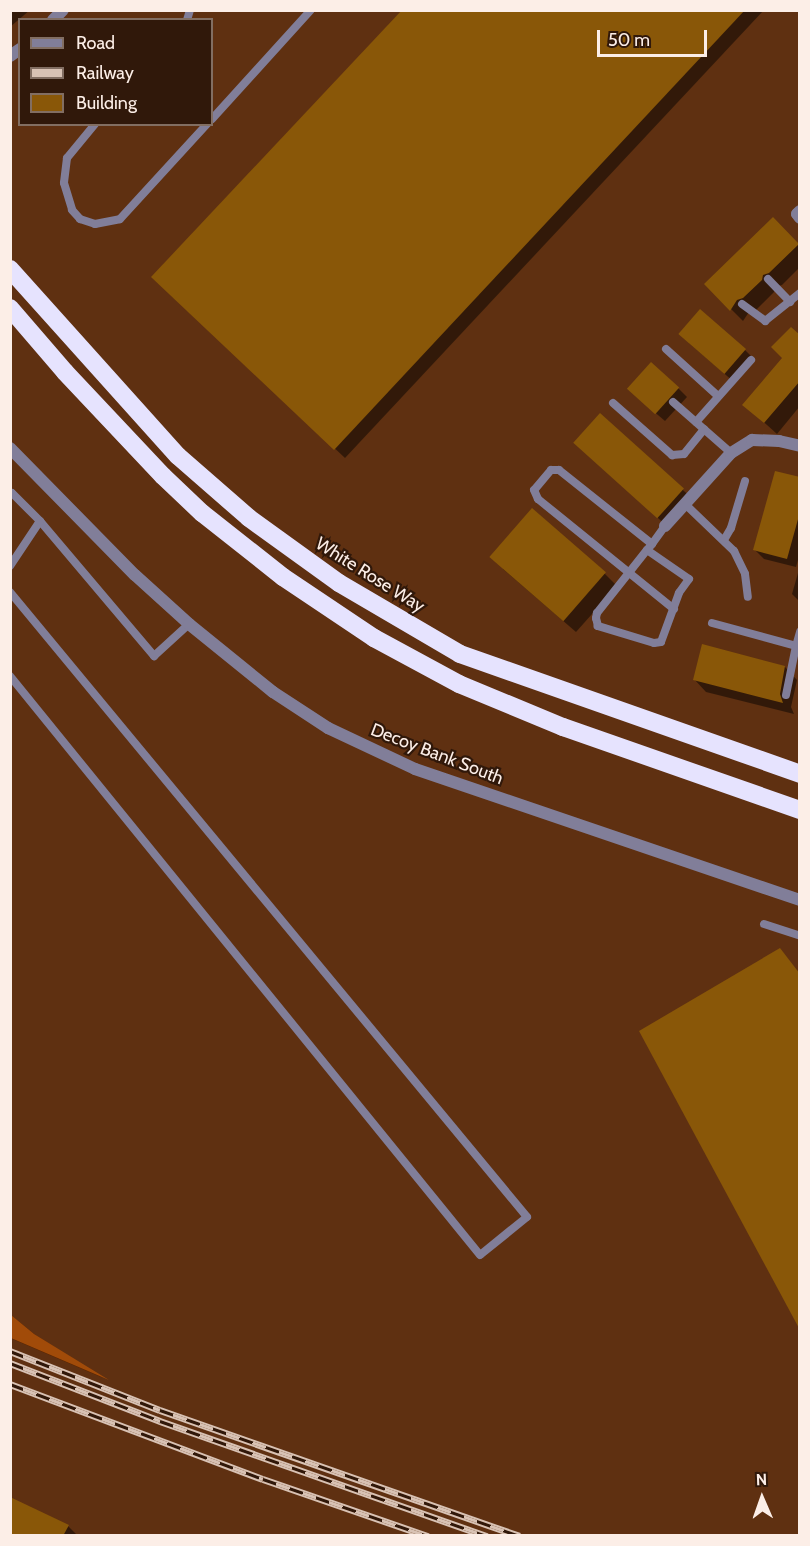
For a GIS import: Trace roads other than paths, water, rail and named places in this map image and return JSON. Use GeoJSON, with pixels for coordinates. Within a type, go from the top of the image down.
{"type":"FeatureCollection","features":[{"type":"Feature","properties":{"kind":"highway","name":"White Rose Way"},"geometry":{"type":"LineString","coordinates":[[10,269],[178,456],[249,518],[339,583],[460,654],[800,774]]}},
{"type":"Feature","properties":{"kind":"highway"},"geometry":{"type":"LineString","coordinates":[[10,308],[65,372],[138,450],[202,513],[283,577],[374,638],[459,684],[563,727],[800,810]]}},
{"type":"Feature","properties":{"kind":"street"},"geometry":{"type":"LineString","coordinates":[[800,211],[797,214],[800,218]]}},
{"type":"Feature","properties":{"kind":"street"},"geometry":{"type":"LineString","coordinates":[[666,526],[731,453],[752,440],[779,441],[800,446]]}},
{"type":"Feature","properties":{"kind":"street","name":"Decoy Bank South"},"geometry":{"type":"LineString","coordinates":[[10,448],[135,575],[189,624],[273,692],[328,728],[366,748],[416,769],[800,900]]}},
{"type":"Feature","properties":{"kind":"lane"},"geometry":{"type":"LineString","coordinates":[[213,118],[311,10]]}},
{"type":"Feature","properties":{"kind":"lane"},"geometry":{"type":"LineString","coordinates":[[93,126],[68,158],[64,183],[72,210],[80,219],[95,225],[120,219],[205,126]]}},
{"type":"Feature","properties":{"kind":"lane"},"geometry":{"type":"LineString","coordinates":[[768,279],[790,302]]}},
{"type":"Feature","properties":{"kind":"lane"},"geometry":{"type":"LineString","coordinates":[[742,304],[765,321],[800,293]]}},
{"type":"Feature","properties":{"kind":"lane"},"geometry":{"type":"LineString","coordinates":[[666,349],[718,396]]}},
{"type":"Feature","properties":{"kind":"lane"},"geometry":{"type":"LineString","coordinates":[[696,422],[751,360]]}},
{"type":"Feature","properties":{"kind":"lane"},"geometry":{"type":"LineString","coordinates":[[673,402],[731,453]]}},
{"type":"Feature","properties":{"kind":"lane"},"geometry":{"type":"LineString","coordinates":[[613,403],[672,455],[684,454],[704,429]]}},
{"type":"Feature","properties":{"kind":"lane"},"geometry":{"type":"LineString","coordinates":[[666,526],[649,547],[629,573],[597,613],[598,626],[654,643],[661,642],[674,609],[679,593],[689,579],[649,547],[560,470],[551,470],[534,490],[538,499],[629,573],[674,609]]}},
{"type":"Feature","properties":{"kind":"lane"},"geometry":{"type":"LineString","coordinates":[[724,540],[731,528],[745,481]]}},
{"type":"Feature","properties":{"kind":"lane"},"geometry":{"type":"LineString","coordinates":[[10,494],[12,493],[40,521],[154,656],[189,624]]}},
{"type":"Feature","properties":{"kind":"lane"},"geometry":{"type":"LineString","coordinates":[[686,504],[724,540],[739,561],[746,581],[748,597]]}},
{"type":"Feature","properties":{"kind":"lane"},"geometry":{"type":"LineString","coordinates":[[10,566],[40,521]]}},
{"type":"Feature","properties":{"kind":"lane"},"geometry":{"type":"LineString","coordinates":[[10,592],[527,1217],[480,1255],[10,676]]}},
{"type":"Feature","properties":{"kind":"lane"},"geometry":{"type":"LineString","coordinates":[[712,623],[796,646]]}},
{"type":"Feature","properties":{"kind":"lane"},"geometry":{"type":"LineString","coordinates":[[786,695],[800,632]]}},
{"type":"Feature","properties":{"kind":"lane"},"geometry":{"type":"LineString","coordinates":[[764,924],[800,936]]}},
{"type":"Feature","properties":{"kind":"railway"},"geometry":{"type":"LineString","coordinates":[[10,1351],[160,1410],[520,1536]]}},
{"type":"Feature","properties":{"kind":"railway"},"geometry":{"type":"LineString","coordinates":[[10,1363],[160,1421],[487,1536]]}},
{"type":"Feature","properties":{"kind":"railway"},"geometry":{"type":"LineString","coordinates":[[10,1384],[263,1479],[428,1536]]}}]}
